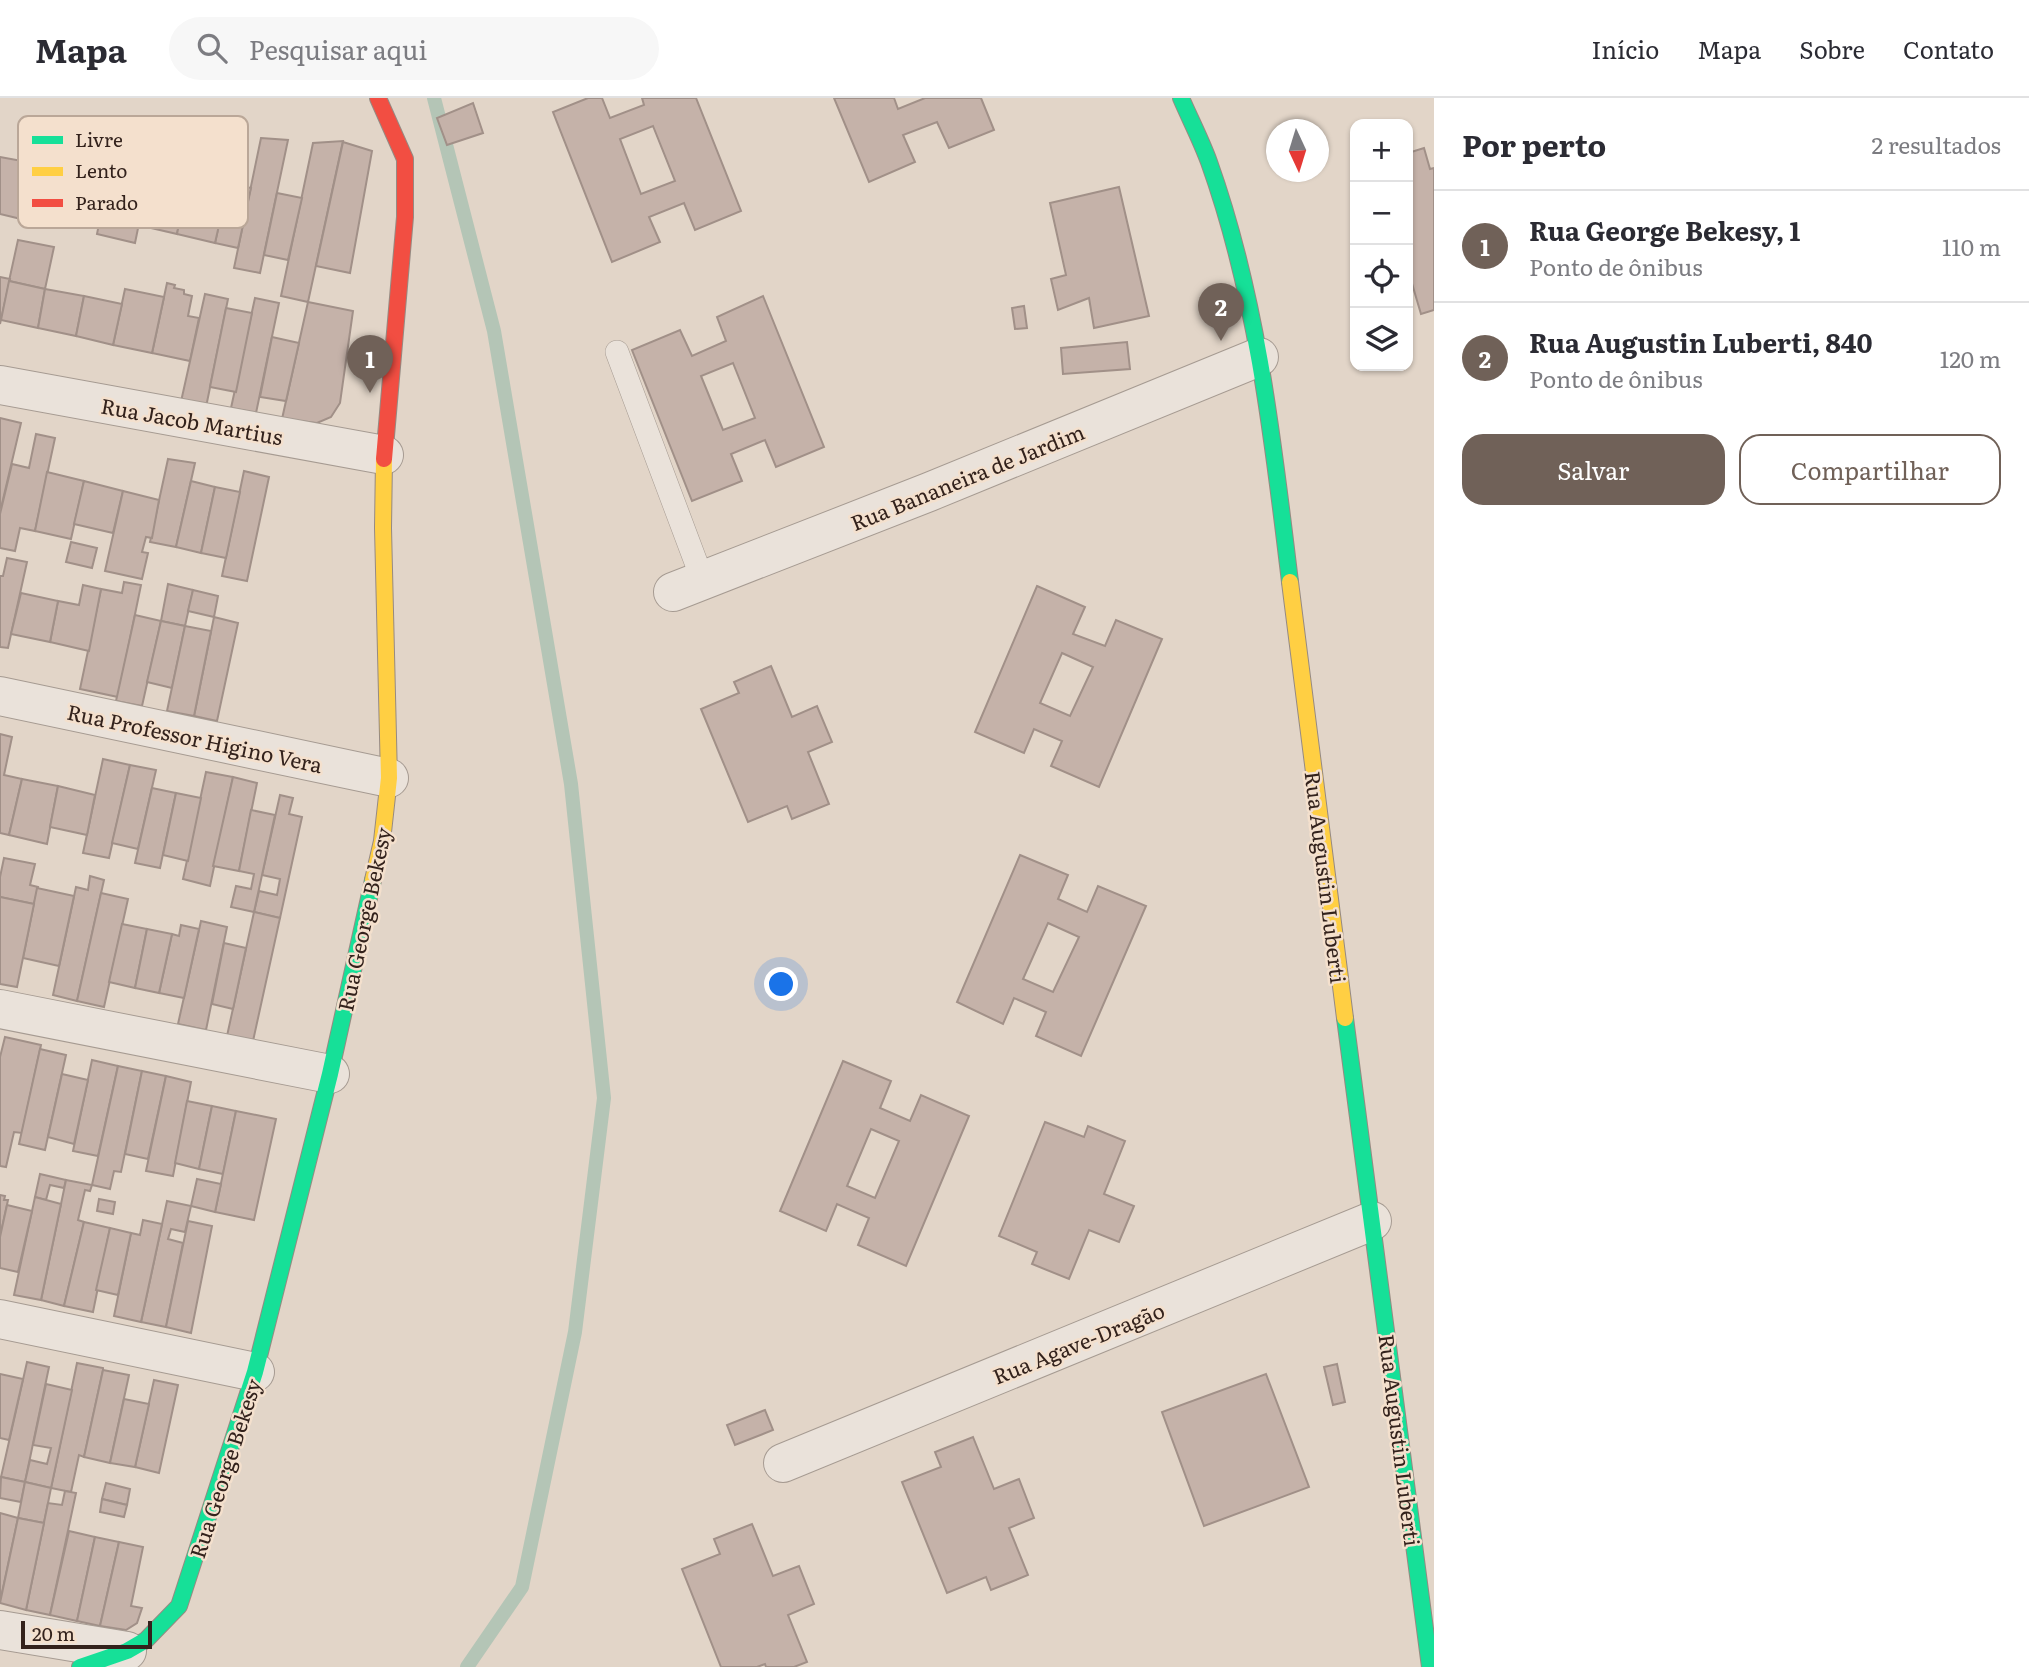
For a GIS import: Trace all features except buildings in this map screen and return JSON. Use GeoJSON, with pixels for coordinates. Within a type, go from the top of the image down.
{"type":"FeatureCollection","features":[{"type":"Feature","properties":{"kind":"street","name":"Rua George Bekesy"},"geometry":{"type":"LineString","coordinates":[[80,1667],[127,1651],[146,1640],[179,1606],[255,1372],[330,1074],[382,841],[389,778],[383,528],[384,455],[405,217],[405,159],[378,98]]}},
{"type":"Feature","properties":{"kind":"street","name":"Rua Augustin Luberti"},"geometry":{"type":"LineString","coordinates":[[1181,98],[1209,161],[1226,217],[1259,357],[1276,464],[1430,1667]]}},
{"type":"Feature","properties":{"kind":"street","name":"Rua Bananeira de Jardim"},"geometry":{"type":"LineString","coordinates":[[688,586],[929,492],[1259,357]]}},
{"type":"Feature","properties":{"kind":"street","name":"Rua Jacob Martius"},"geometry":{"type":"LineString","coordinates":[[0,385],[384,455]]}},
{"type":"Feature","properties":{"kind":"street","name":"Rua Professor Higino Vera"},"geometry":{"type":"LineString","coordinates":[[0,696],[389,778]]}},
{"type":"Feature","properties":{"kind":"street"},"geometry":{"type":"LineString","coordinates":[[0,1009],[330,1074]]}},
{"type":"Feature","properties":{"kind":"street","name":"Rua Agave-Dragão"},"geometry":{"type":"LineString","coordinates":[[783,1463],[1372,1221]]}},
{"type":"Feature","properties":{"kind":"street"},"geometry":{"type":"LineString","coordinates":[[0,1319],[255,1372]]}},
{"type":"Feature","properties":{"kind":"street"},"geometry":{"type":"LineString","coordinates":[[0,1629],[127,1651]]}},
{"type":"Feature","properties":{"kind":"lane"},"geometry":{"type":"LineString","coordinates":[[617,352],[688,586]]}},
{"type":"Feature","properties":{"kind":"waterway"},"geometry":{"type":"LineString","coordinates":[[434,98],[494,331],[571,784],[604,1098],[575,1332],[522,1587],[467,1667]]}},
{"type":"Feature","properties":{"kind":"traffic: fast"},"geometry":{"type":"LineString","coordinates":[[1181,98],[1209,162],[1240,264],[1270,422],[1290,582]]}},
{"type":"Feature","properties":{"kind":"traffic: fast"},"geometry":{"type":"LineString","coordinates":[[80,1667],[127,1651],[146,1640],[179,1606],[255,1372],[330,1074],[373,880]]}},
{"type":"Feature","properties":{"kind":"traffic: fast"},"geometry":{"type":"LineString","coordinates":[[1345,1018],[1430,1667]]}},
{"type":"Feature","properties":{"kind":"traffic: slow"},"geometry":{"type":"LineString","coordinates":[[373,880],[382,841],[389,778],[384,459]]}},
{"type":"Feature","properties":{"kind":"traffic: slow"},"geometry":{"type":"LineString","coordinates":[[1290,582],[1345,1018]]}},
{"type":"Feature","properties":{"kind":"traffic: jam"},"geometry":{"type":"LineString","coordinates":[[378,98],[405,159],[405,217],[384,459]]}},
{"type":"Feature","properties":{"kind":"place","name":"Rua Augustin Luberti, 840"},"geometry":{"type":"Point","coordinates":[1221,341]}},
{"type":"Feature","properties":{"kind":"place","name":"Rua George Bekesy, 1"},"geometry":{"type":"Point","coordinates":[370,393]}}]}
